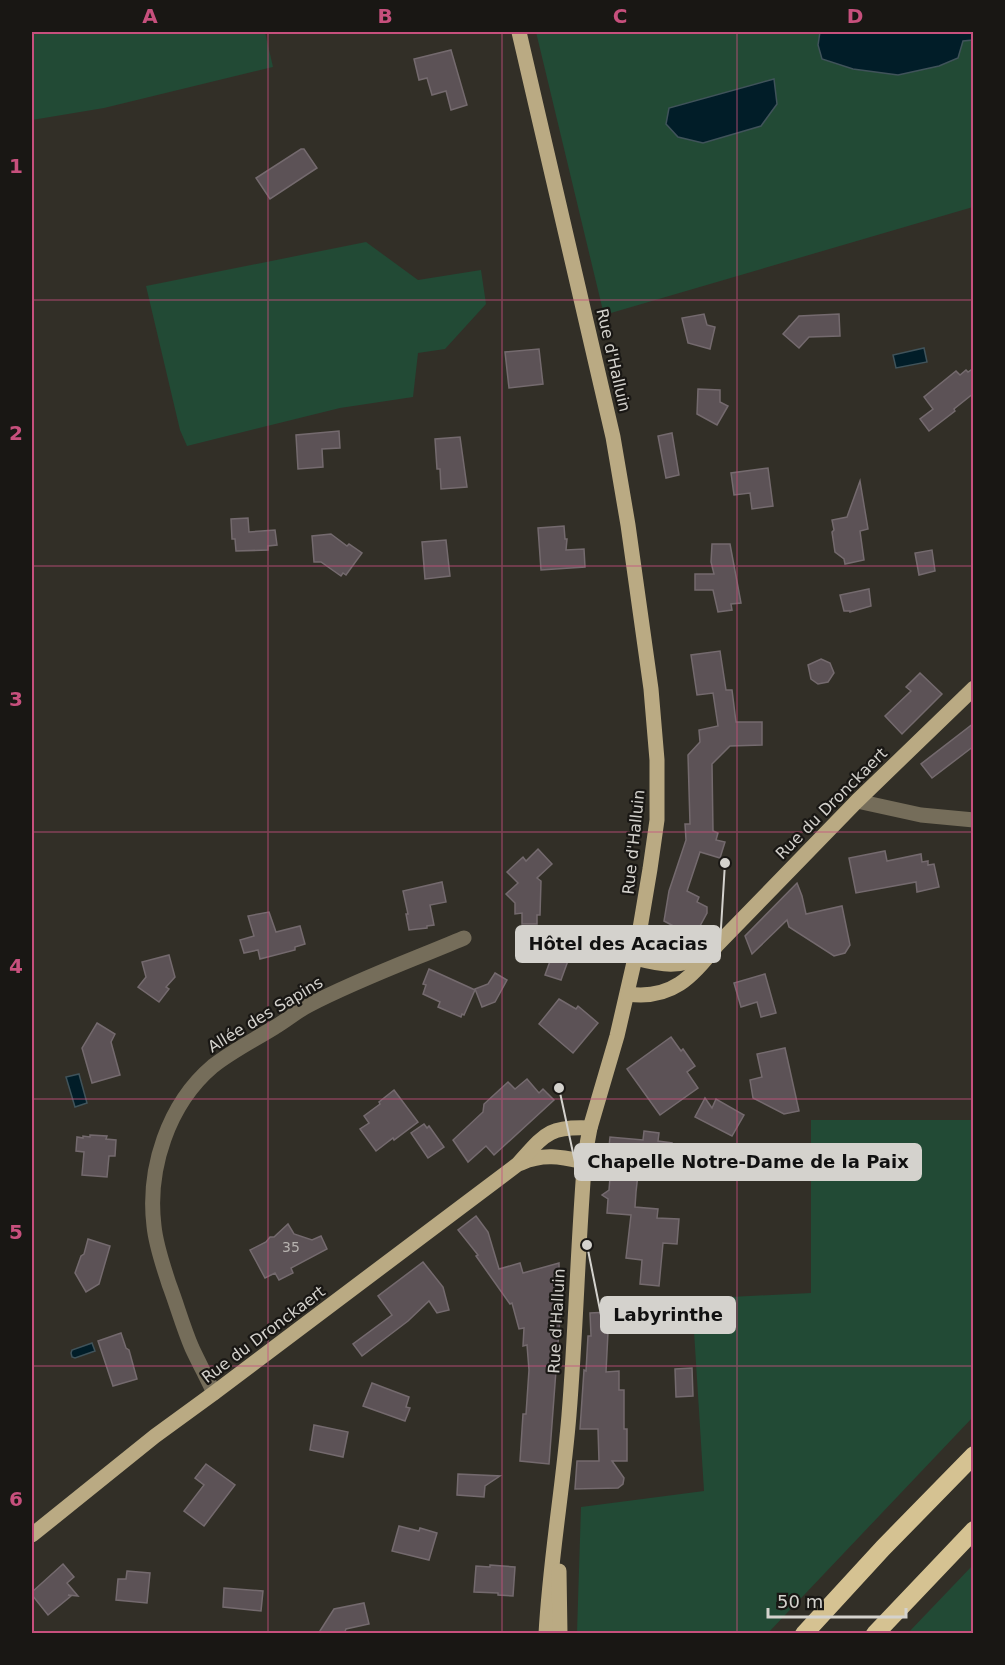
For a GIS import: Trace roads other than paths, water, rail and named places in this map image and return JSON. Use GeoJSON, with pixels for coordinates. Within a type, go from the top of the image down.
{"type":"FeatureCollection","features":[{"type":"Feature","properties":{"kind":"highway"},"geometry":{"type":"LineString","coordinates":[[804,1634],[883,1548],[974,1455]]}},
{"type":"Feature","properties":{"kind":"highway"},"geometry":{"type":"LineString","coordinates":[[875,1634],[974,1530]]}},
{"type":"Feature","properties":{"kind":"main road","name":"Rue d'Halluin"},"geometry":{"type":"LineString","coordinates":[[519,32],[614,446],[628,525],[652,698],[657,760],[657,820],[635,958],[628,994],[590,1128],[585,1162],[569,1414],[546,1634]]}},
{"type":"Feature","properties":{"kind":"main road","name":"Rue du Dronckaert"},"geometry":{"type":"LineString","coordinates":[[628,994],[657,994],[674,987],[701,964],[857,801],[974,688]]}},
{"type":"Feature","properties":{"kind":"main road","name":"Rue du Dronckaert"},"geometry":{"type":"LineString","coordinates":[[635,958],[678,965],[691,962],[717,945]]}},
{"type":"Feature","properties":{"kind":"main road","name":"Rue du Dronckaert"},"geometry":{"type":"LineString","coordinates":[[32,1535],[154,1436],[518,1164],[545,1135],[562,1128],[590,1128]]}},
{"type":"Feature","properties":{"kind":"main road","name":"Rue du Dronckaert"},"geometry":{"type":"LineString","coordinates":[[518,1164],[532,1158],[548,1156],[585,1162]]}},
{"type":"Feature","properties":{"kind":"main road","name":"Rue d'Halluin"},"geometry":{"type":"LineString","coordinates":[[560,1504],[560,1634]]}},
{"type":"Feature","properties":{"kind":"street"},"geometry":{"type":"LineString","coordinates":[[857,801],[921,815],[974,820]]}},
{"type":"Feature","properties":{"kind":"street","name":"Allée des Sapins"},"geometry":{"type":"LineString","coordinates":[[214,1393],[185,1329],[159,1253],[154,1226],[155,1175],[164,1140],[175,1115],[192,1088],[213,1066],[307,1006],[464,938]]}},
{"type":"Feature","properties":{"kind":"water"},"geometry":{"type":"Polygon","coordinates":[[[820,32],[973,32],[973,40],[963,41],[958,58],[939,66],[898,75],[853,69],[822,59],[818,45],[820,32]]]}},
{"type":"Feature","properties":{"kind":"water"},"geometry":{"type":"Polygon","coordinates":[[[774,79],[777,104],[761,126],[703,143],[678,137],[666,124],[669,108],[774,79]]]}},
{"type":"Feature","properties":{"kind":"water"},"geometry":{"type":"Polygon","coordinates":[[[924,348],[927,362],[896,368],[893,355],[924,348]]]}},
{"type":"Feature","properties":{"kind":"water"},"geometry":{"type":"Polygon","coordinates":[[[79,1074],[87,1103],[75,1107],[66,1077],[79,1074]]]}},
{"type":"Feature","properties":{"kind":"water"},"geometry":{"type":"Polygon","coordinates":[[[92,1343],[95,1351],[72,1357],[72,1350],[92,1343]]]}},
{"type":"Feature","properties":{"kind":"place","name":"Hôtel des Acacias"},"geometry":{"type":"Point","coordinates":[725,863]}},
{"type":"Feature","properties":{"kind":"place","name":"Chapelle Notre-Dame de la Paix"},"geometry":{"type":"Point","coordinates":[559,1088]}},
{"type":"Feature","properties":{"kind":"place","name":"Labyrinthe"},"geometry":{"type":"Point","coordinates":[587,1245]}}]}
